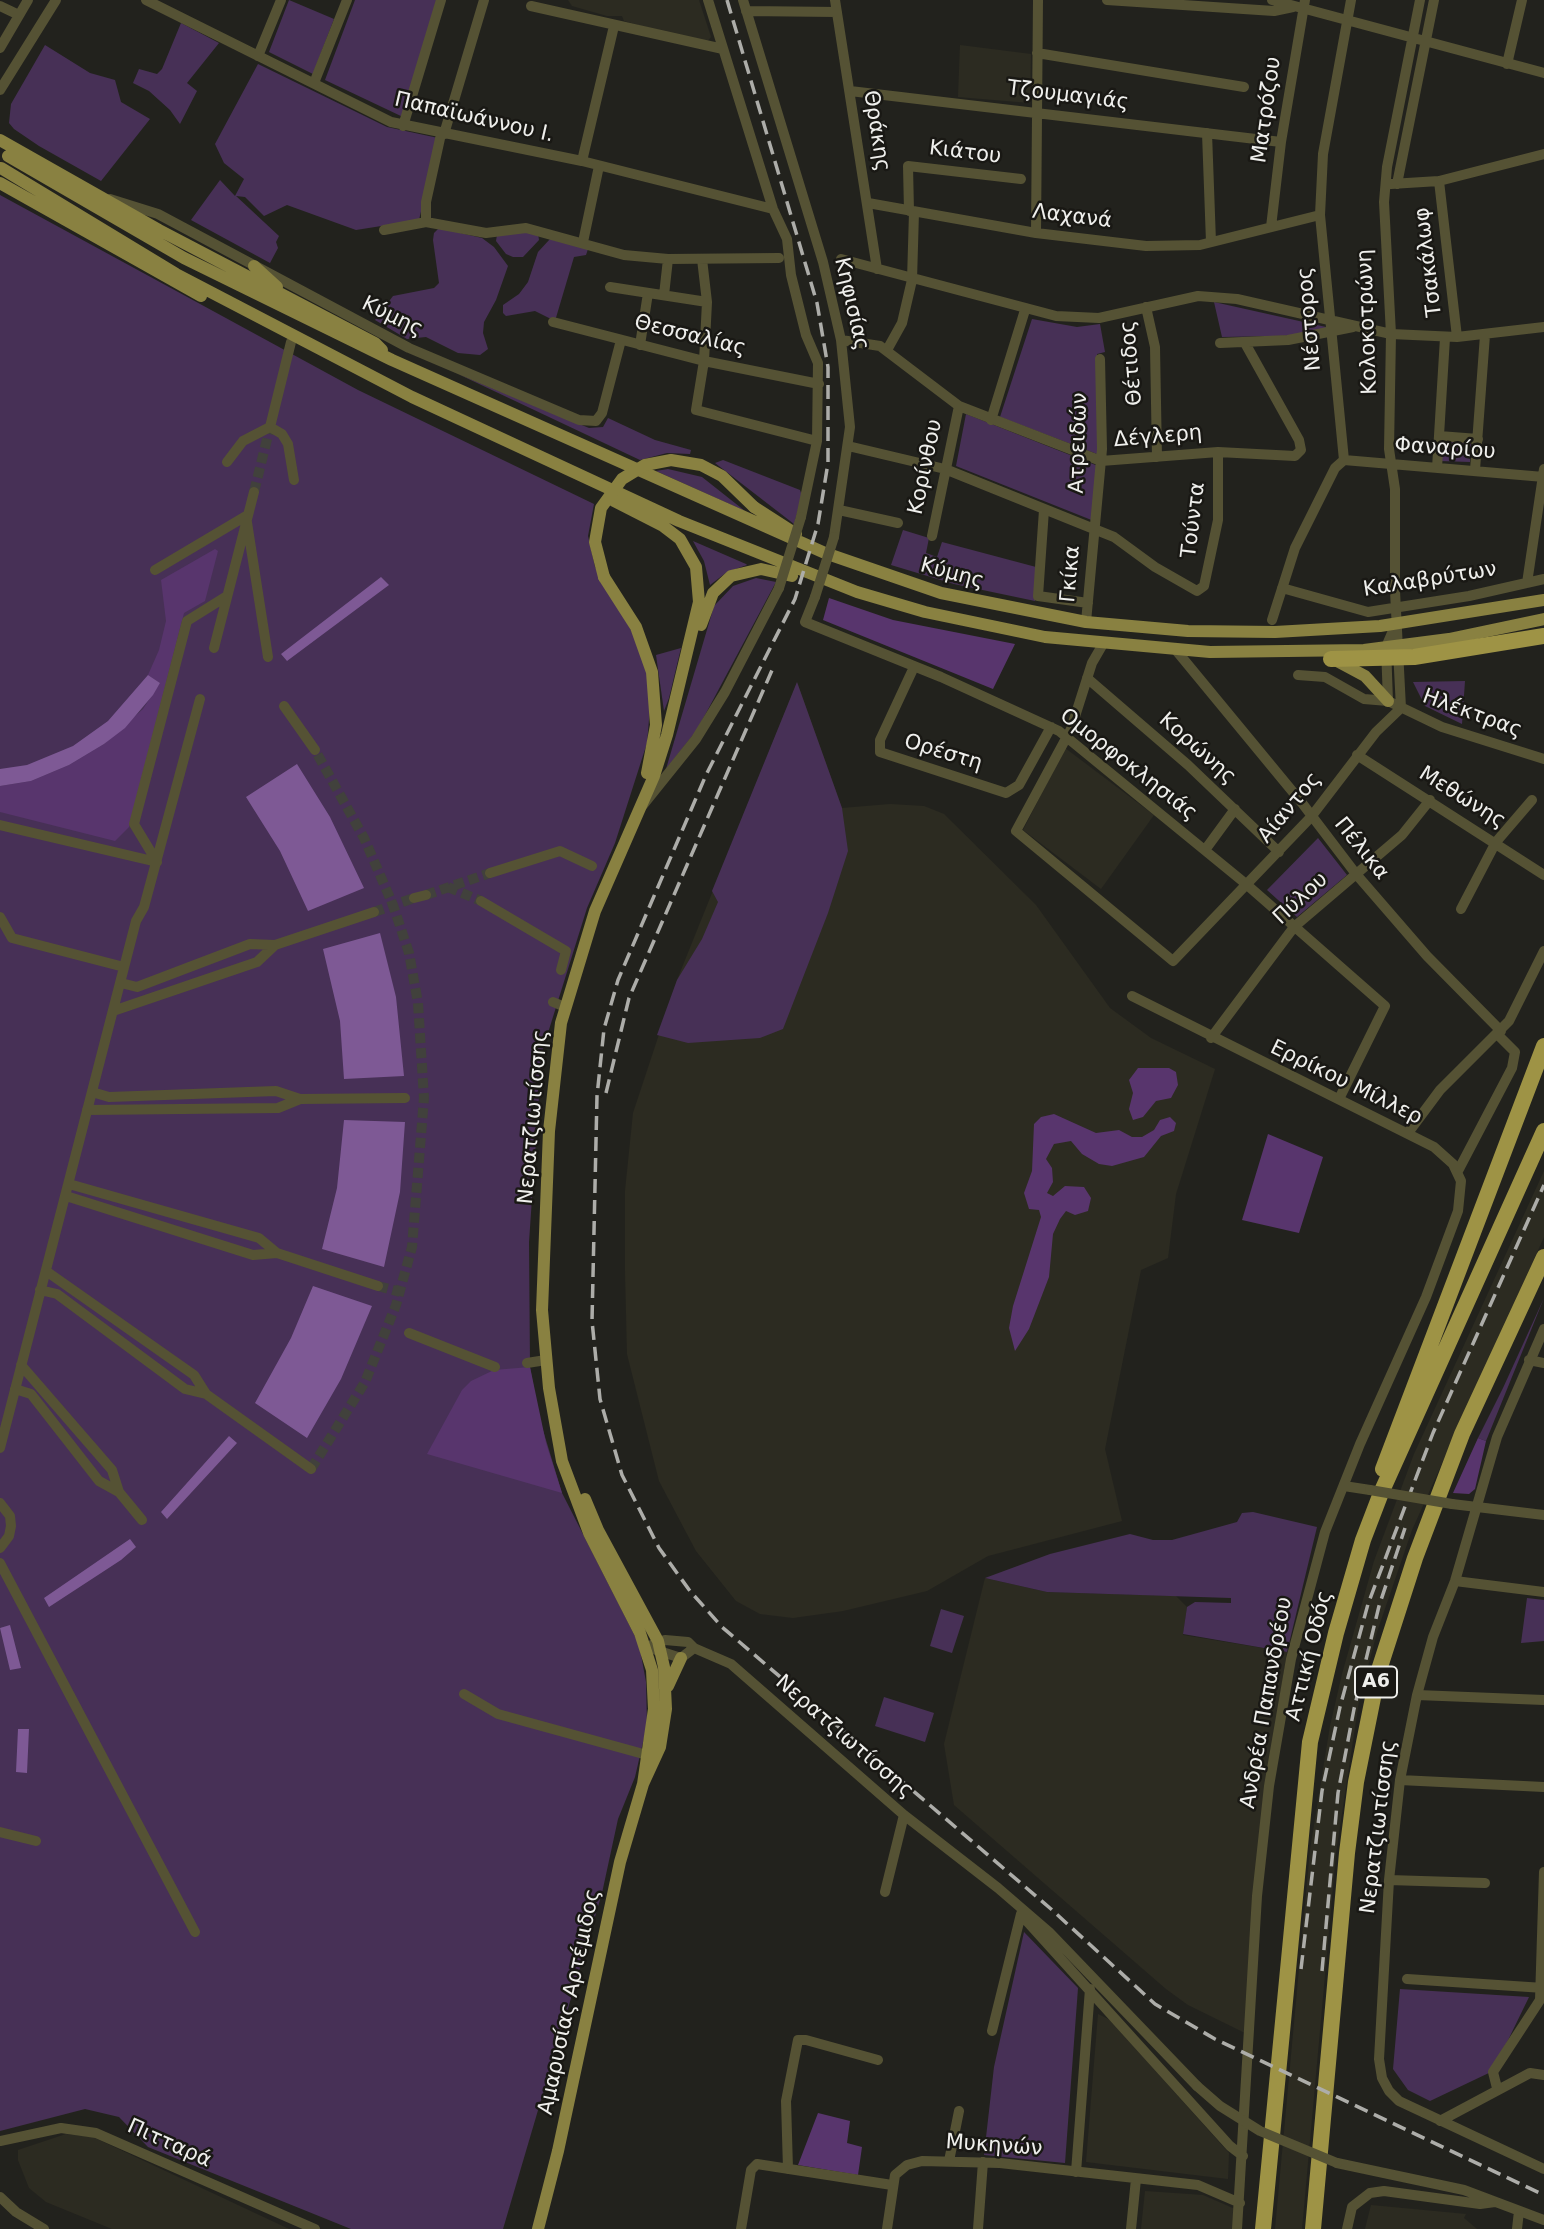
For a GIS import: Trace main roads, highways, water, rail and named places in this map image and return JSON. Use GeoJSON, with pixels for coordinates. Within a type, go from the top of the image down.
{"type":"FeatureCollection","features":[{"type":"Feature","properties":{"kind":"highway"},"geometry":{"type":"LineString","coordinates":[[1331,659],[1544,636]]}},
{"type":"Feature","properties":{"kind":"highway"},"geometry":{"type":"LineString","coordinates":[[1376,1491],[1391,1442],[1544,1046]]}},
{"type":"Feature","properties":{"kind":"highway","name":"Αττική Οδός"},"geometry":{"type":"LineString","coordinates":[[1263,2229],[1310,1742],[1336,1633],[1376,1491],[1544,1131]]}},
{"type":"Feature","properties":{"kind":"highway","name":"Α6"},"geometry":{"type":"LineString","coordinates":[[1312,2229],[1347,1853],[1356,1782],[1378,1674],[1415,1558],[1462,1434],[1544,1257]]}},
{"type":"Feature","properties":{"kind":"main road"},"geometry":{"type":"LineString","coordinates":[[0,131],[10,158]]}},
{"type":"Feature","properties":{"kind":"main road","name":"Κύμης"},"geometry":{"type":"LineString","coordinates":[[0,140],[10,158],[176,274],[412,397],[573,474],[821,580],[925,612],[1045,637],[1175,649],[1392,652],[1544,619]]}},
{"type":"Feature","properties":{"kind":"main road","name":"Κύμης"},"geometry":{"type":"LineString","coordinates":[[10,158],[100,196],[375,343],[392,360]]}},
{"type":"Feature","properties":{"kind":"main road","name":"Κύμης"},"geometry":{"type":"LineString","coordinates":[[10,158],[184,258],[392,360],[825,553],[941,593],[1086,622],[1188,631],[1275,632],[1397,624],[1544,600]]}},
{"type":"Feature","properties":{"kind":"main road","name":"Κύμης"},"geometry":{"type":"LineString","coordinates":[[0,183],[172,281],[344,371],[412,397]]}},
{"type":"Feature","properties":{"kind":"main road"},"geometry":{"type":"LineString","coordinates":[[254,266],[290,299]]}},
{"type":"Feature","properties":{"kind":"main road"},"geometry":{"type":"LineString","coordinates":[[643,798],[655,737],[652,672],[636,627],[604,577],[596,551],[598,516],[610,492],[637,469],[671,460],[701,465],[722,476],[754,506],[825,553]]}},
{"type":"Feature","properties":{"kind":"main road"},"geometry":{"type":"LineString","coordinates":[[573,474],[611,500],[668,529],[688,550],[697,574],[700,595],[684,671]]}},
{"type":"Feature","properties":{"kind":"main road"},"geometry":{"type":"LineString","coordinates":[[684,671],[709,602],[719,586],[731,576],[761,569],[821,580]]}},
{"type":"Feature","properties":{"kind":"main road"},"geometry":{"type":"LineString","coordinates":[[1295,652],[1331,659],[1355,668],[1388,701]]}},
{"type":"Feature","properties":{"kind":"main road","name":"Νερατζιωτίσσης"},"geometry":{"type":"LineString","coordinates":[[664,1726],[666,1697],[655,1647],[589,1533],[562,1461],[546,1360],[541,1277],[559,1005],[665,744],[684,671]]}},
{"type":"Feature","properties":{"kind":"main road","name":"Αμαρυσίας Αρτέμιδος"},"geometry":{"type":"LineString","coordinates":[[538,2229],[558,2151],[617,1873],[643,1784],[655,1698],[655,1647]]}},
{"type":"Feature","properties":{"kind":"main road"},"geometry":{"type":"LineString","coordinates":[[666,1697],[672,1674],[681,1658]]}},
{"type":"Feature","properties":{"kind":"main road","name":"Αμαρυσίας Αρτέμιδος"},"geometry":{"type":"LineString","coordinates":[[643,1784],[656,1759],[664,1726]]}},
{"type":"Feature","properties":{"kind":"tunnel"},"geometry":{"type":"LineString","coordinates":[[254,492],[270,427]]}},
{"type":"Feature","properties":{"kind":"tunnel"},"geometry":{"type":"LineString","coordinates":[[311,1469],[365,1382],[396,1305],[412,1247],[424,1098],[418,1003],[409,953],[393,905],[364,838],[315,750]]}},
{"type":"Feature","properties":{"kind":"tunnel"},"geometry":{"type":"LineString","coordinates":[[426,895],[490,873]]}},
{"type":"Feature","properties":{"kind":"tunnel"},"geometry":{"type":"LineString","coordinates":[[448,887],[481,901]]}},
{"type":"Feature","properties":{"kind":"tunnel"},"geometry":{"type":"LineString","coordinates":[[374,912],[414,898]]}},
{"type":"Feature","properties":{"kind":"tunnel"},"geometry":{"type":"LineString","coordinates":[[378,1286],[400,1292]]}},
{"type":"Feature","properties":{"kind":"railway"},"geometry":{"type":"LineString","coordinates":[[727,0],[817,303],[828,367],[828,463],[818,524],[795,599],[706,775],[618,980],[604,1029],[597,1096],[592,1321],[600,1399],[622,1475],[659,1548],[690,1591],[722,1627],[1051,1909],[1155,2004],[1215,2039],[1544,2195]]}},
{"type":"Feature","properties":{"kind":"railway"},"geometry":{"type":"LineString","coordinates":[[606,1093],[629,998],[773,668]]}},
{"type":"Feature","properties":{"kind":"railway"},"geometry":{"type":"LineString","coordinates":[[1301,1969],[1322,1791],[1340,1707],[1368,1604],[1433,1433],[1544,1185]]}},
{"type":"Feature","properties":{"kind":"railway"},"geometry":{"type":"LineString","coordinates":[[1322,1971],[1338,1793],[1354,1709],[1379,1606],[1405,1528]]}}]}
